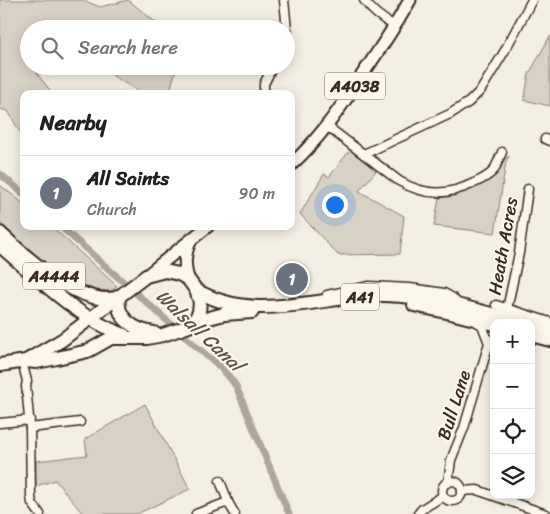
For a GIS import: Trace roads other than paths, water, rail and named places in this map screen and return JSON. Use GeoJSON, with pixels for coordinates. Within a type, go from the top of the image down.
{"type":"FeatureCollection","features":[{"type":"Feature","properties":{"kind":"highway","name":"A4444"},"geometry":{"type":"LineString","coordinates":[[0,233],[42,268],[65,284],[103,300],[121,295]]}},
{"type":"Feature","properties":{"kind":"highway","name":"A4444"},"geometry":{"type":"LineString","coordinates":[[0,246],[90,318],[107,329],[131,338]]}},
{"type":"Feature","properties":{"kind":"highway","name":"A41"},"geometry":{"type":"LineString","coordinates":[[24,362],[64,338],[142,279],[165,271],[179,274],[188,279]]}},
{"type":"Feature","properties":{"kind":"highway"},"geometry":{"type":"LineString","coordinates":[[188,279],[196,290],[200,306],[192,324]]}},
{"type":"Feature","properties":{"kind":"highway","name":"A41"},"geometry":{"type":"LineString","coordinates":[[196,290],[230,303],[281,307],[382,295],[409,296],[459,305],[509,319]]}},
{"type":"Feature","properties":{"kind":"highway"},"geometry":{"type":"LineString","coordinates":[[121,295],[120,310],[124,319],[146,332],[166,334]]}},
{"type":"Feature","properties":{"kind":"highway"},"geometry":{"type":"LineString","coordinates":[[68,302],[72,317],[71,325],[64,338],[63,348],[72,354]]}},
{"type":"Feature","properties":{"kind":"highway","name":"A41"},"geometry":{"type":"LineString","coordinates":[[0,365],[36,362],[88,351],[111,338],[147,338],[166,334],[224,314],[299,312],[384,303],[409,304],[490,323]]}},
{"type":"Feature","properties":{"kind":"highway"},"geometry":{"type":"LineString","coordinates":[[535,326],[550,330]]}},
{"type":"Feature","properties":{"kind":"highway"},"geometry":{"type":"LineString","coordinates":[[535,336],[550,340]]}},
{"type":"Feature","properties":{"kind":"main road","name":"A4038"},"geometry":{"type":"LineString","coordinates":[[295,161],[328,127],[395,26],[410,0]]}},
{"type":"Feature","properties":{"kind":"main road"},"geometry":{"type":"LineString","coordinates":[[142,279],[203,230]]}},
{"type":"Feature","properties":{"kind":"main road"},"geometry":{"type":"LineString","coordinates":[[188,279],[184,262],[192,239]]}},
{"type":"Feature","properties":{"kind":"street"},"geometry":{"type":"LineString","coordinates":[[284,0],[286,20]]}},
{"type":"Feature","properties":{"kind":"street"},"geometry":{"type":"LineString","coordinates":[[364,0],[376,15],[395,26]]}},
{"type":"Feature","properties":{"kind":"street"},"geometry":{"type":"LineString","coordinates":[[364,154],[450,114],[469,102],[481,90],[532,0]]}},
{"type":"Feature","properties":{"kind":"street"},"geometry":{"type":"LineString","coordinates":[[264,90],[264,84],[268,75]]}},
{"type":"Feature","properties":{"kind":"street"},"geometry":{"type":"LineString","coordinates":[[328,127],[399,181],[411,188],[425,192],[451,192],[464,188],[489,174],[494,169],[502,152]]}},
{"type":"Feature","properties":{"kind":"street","name":"Heath Acres"},"geometry":{"type":"LineString","coordinates":[[507,309],[517,262],[528,189]]}},
{"type":"Feature","properties":{"kind":"street"},"geometry":{"type":"LineString","coordinates":[[496,305],[550,322]]}},
{"type":"Feature","properties":{"kind":"street"},"geometry":{"type":"LineString","coordinates":[[472,318],[482,325],[490,339]]}},
{"type":"Feature","properties":{"kind":"street","name":"Bull Lane"},"geometry":{"type":"LineString","coordinates":[[444,496],[443,490],[448,483],[451,460],[464,428],[490,344]]}},
{"type":"Feature","properties":{"kind":"street"},"geometry":{"type":"LineString","coordinates":[[24,362],[30,424],[31,497],[36,512]]}},
{"type":"Feature","properties":{"kind":"street"},"geometry":{"type":"LineString","coordinates":[[0,423],[80,422]]}},
{"type":"Feature","properties":{"kind":"street"},"geometry":{"type":"LineString","coordinates":[[220,481],[228,504],[235,514]]}},
{"type":"Feature","properties":{"kind":"street"},"geometry":{"type":"LineString","coordinates":[[448,483],[457,483],[462,491]]}},
{"type":"Feature","properties":{"kind":"street"},"geometry":{"type":"LineString","coordinates":[[462,491],[477,490],[546,514]]}},
{"type":"Feature","properties":{"kind":"street"},"geometry":{"type":"LineString","coordinates":[[418,514],[422,509],[444,496],[448,500],[454,501],[460,497],[462,491]]}},
{"type":"Feature","properties":{"kind":"street"},"geometry":{"type":"LineString","coordinates":[[196,514],[220,503],[228,504]]}},
{"type":"Feature","properties":{"kind":"waterway","name":"Walsall Canal"},"geometry":{"type":"LineString","coordinates":[[0,174],[20,191]]}},
{"type":"Feature","properties":{"kind":"waterway","name":"Walsall Canal"},"geometry":{"type":"LineString","coordinates":[[65,230],[215,362],[229,377],[236,386],[289,514]]}},
{"type":"Feature","properties":{"kind":"place","name":"All Saints"},"geometry":{"type":"Point","coordinates":[292,279]}}]}
